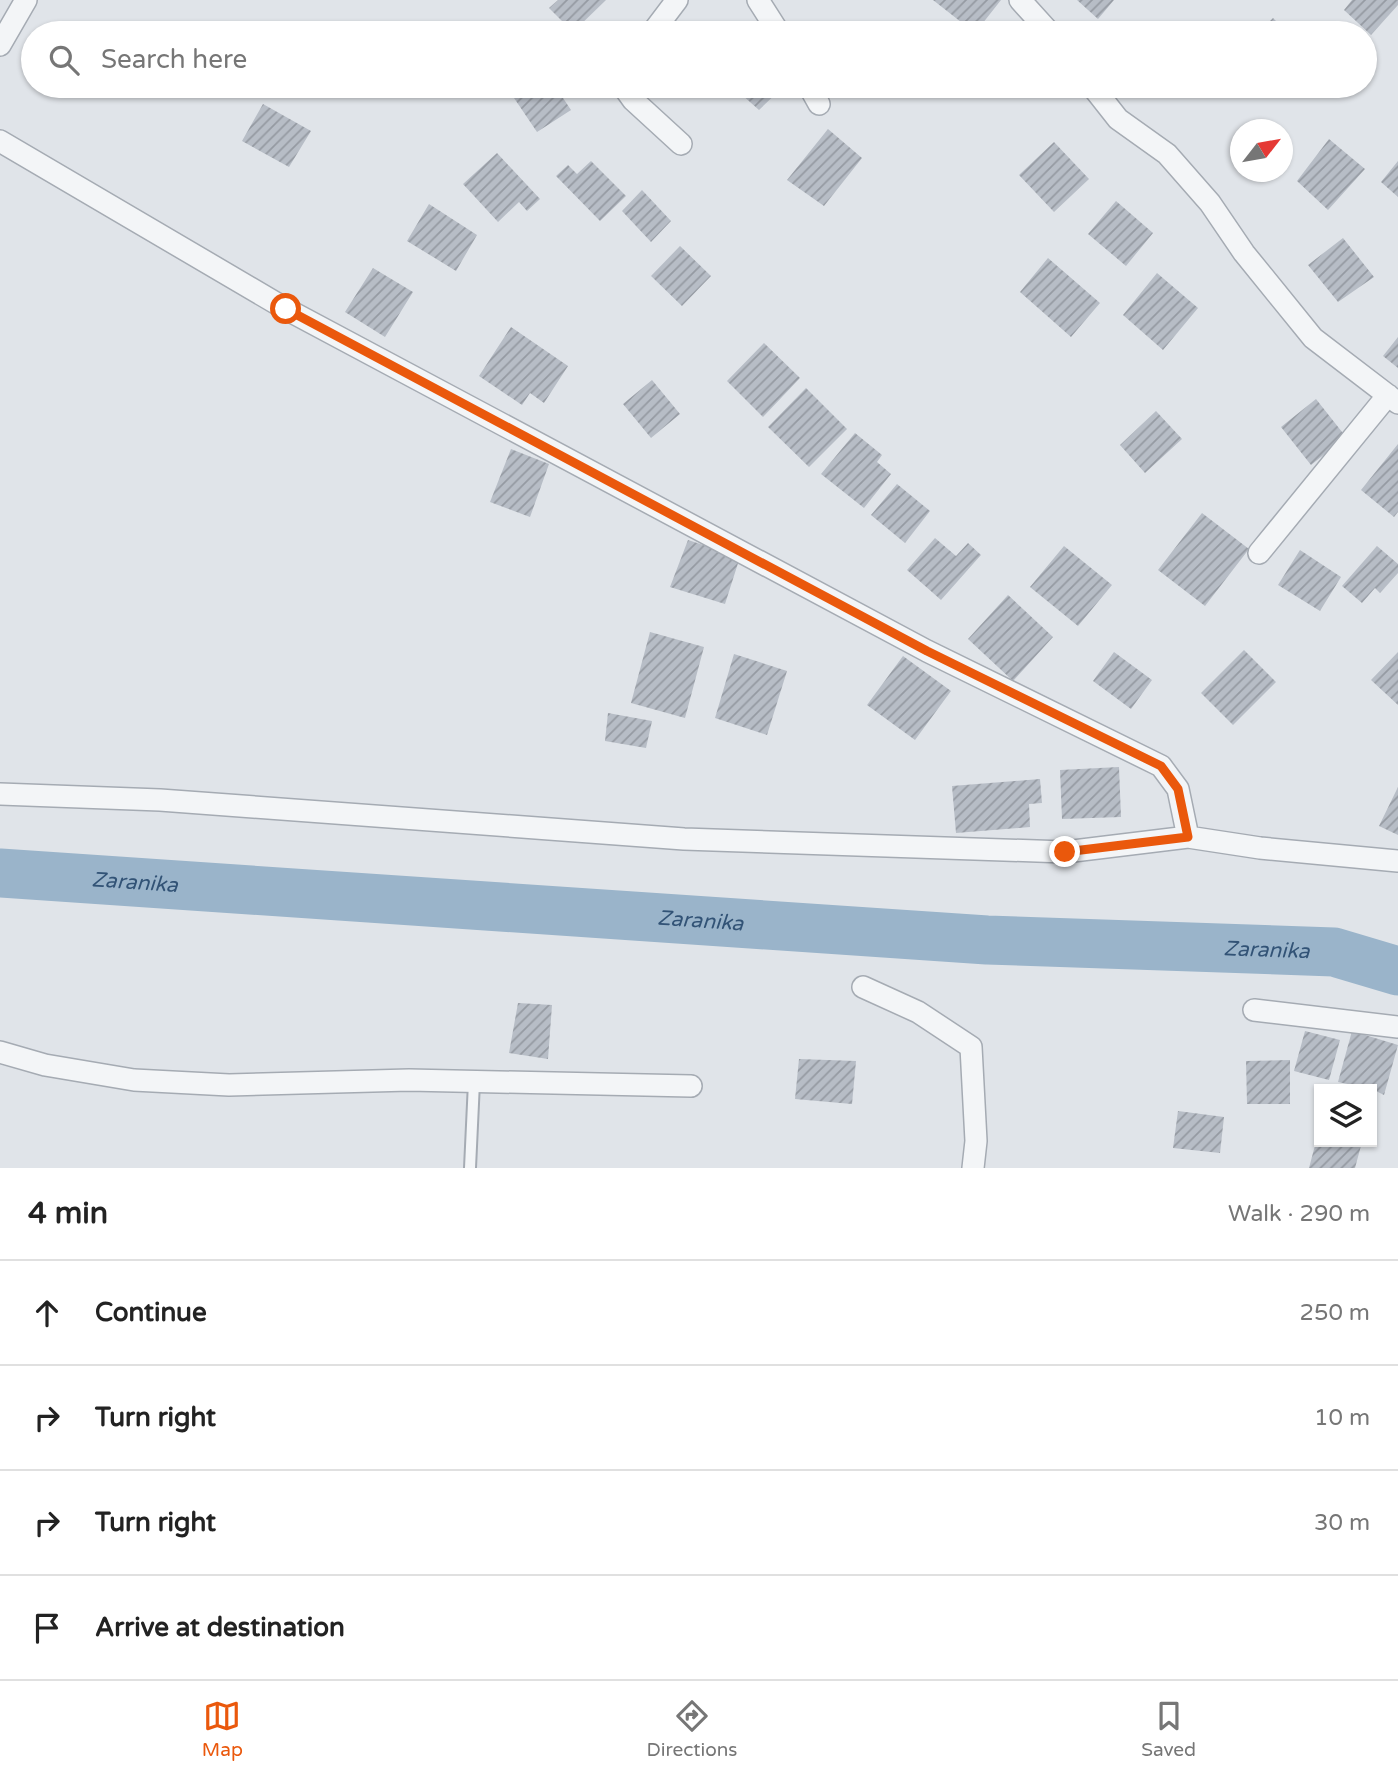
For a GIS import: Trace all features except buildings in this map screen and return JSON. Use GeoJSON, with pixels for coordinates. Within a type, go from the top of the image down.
{"type":"FeatureCollection","features":[{"type":"Feature","properties":{"kind":"street"},"geometry":{"type":"LineString","coordinates":[[0,46],[26,0]]}},
{"type":"Feature","properties":{"kind":"street"},"geometry":{"type":"LineString","coordinates":[[661,21],[677,0]]}},
{"type":"Feature","properties":{"kind":"street"},"geometry":{"type":"LineString","coordinates":[[758,0],[771,21]]}},
{"type":"Feature","properties":{"kind":"street"},"geometry":{"type":"LineString","coordinates":[[1020,0],[1039,21]]}},
{"type":"Feature","properties":{"kind":"street"},"geometry":{"type":"LineString","coordinates":[[632,98],[681,144]]}},
{"type":"Feature","properties":{"kind":"street"},"geometry":{"type":"LineString","coordinates":[[1101,98],[1118,119],[1167,154],[1210,203],[1244,253],[1313,338],[1393,399],[1259,553]]}},
{"type":"Feature","properties":{"kind":"street"},"geometry":{"type":"LineString","coordinates":[[0,141],[298,315],[927,651],[1161,766],[1178,789],[1188,837]]}},
{"type":"Feature","properties":{"kind":"street"},"geometry":{"type":"LineString","coordinates":[[0,794],[160,800],[684,839],[1065,852],[1188,837],[1260,848],[1398,861]]}},
{"type":"Feature","properties":{"kind":"street"},"geometry":{"type":"LineString","coordinates":[[863,987],[918,1012],[971,1047],[976,1141],[973,1168]]}},
{"type":"Feature","properties":{"kind":"street"},"geometry":{"type":"LineString","coordinates":[[1254,1010],[1398,1027]]}},
{"type":"Feature","properties":{"kind":"street"},"geometry":{"type":"LineString","coordinates":[[0,1052],[45,1065],[134,1080],[229,1084],[409,1080],[691,1086]]}},
{"type":"Feature","properties":{"kind":"lane"},"geometry":{"type":"LineString","coordinates":[[470,1168],[474,1082]]}},
{"type":"Feature","properties":{"kind":"waterway","name":"Zaranika"},"geometry":{"type":"LineString","coordinates":[[0,873],[987,940],[1334,952],[1398,971]]}},
{"type":"Feature","properties":{"kind":"route"},"geometry":{"type":"LineString","coordinates":[[286,309],[927,651],[1161,766],[1178,789],[1188,837],[1065,852]]}}]}
